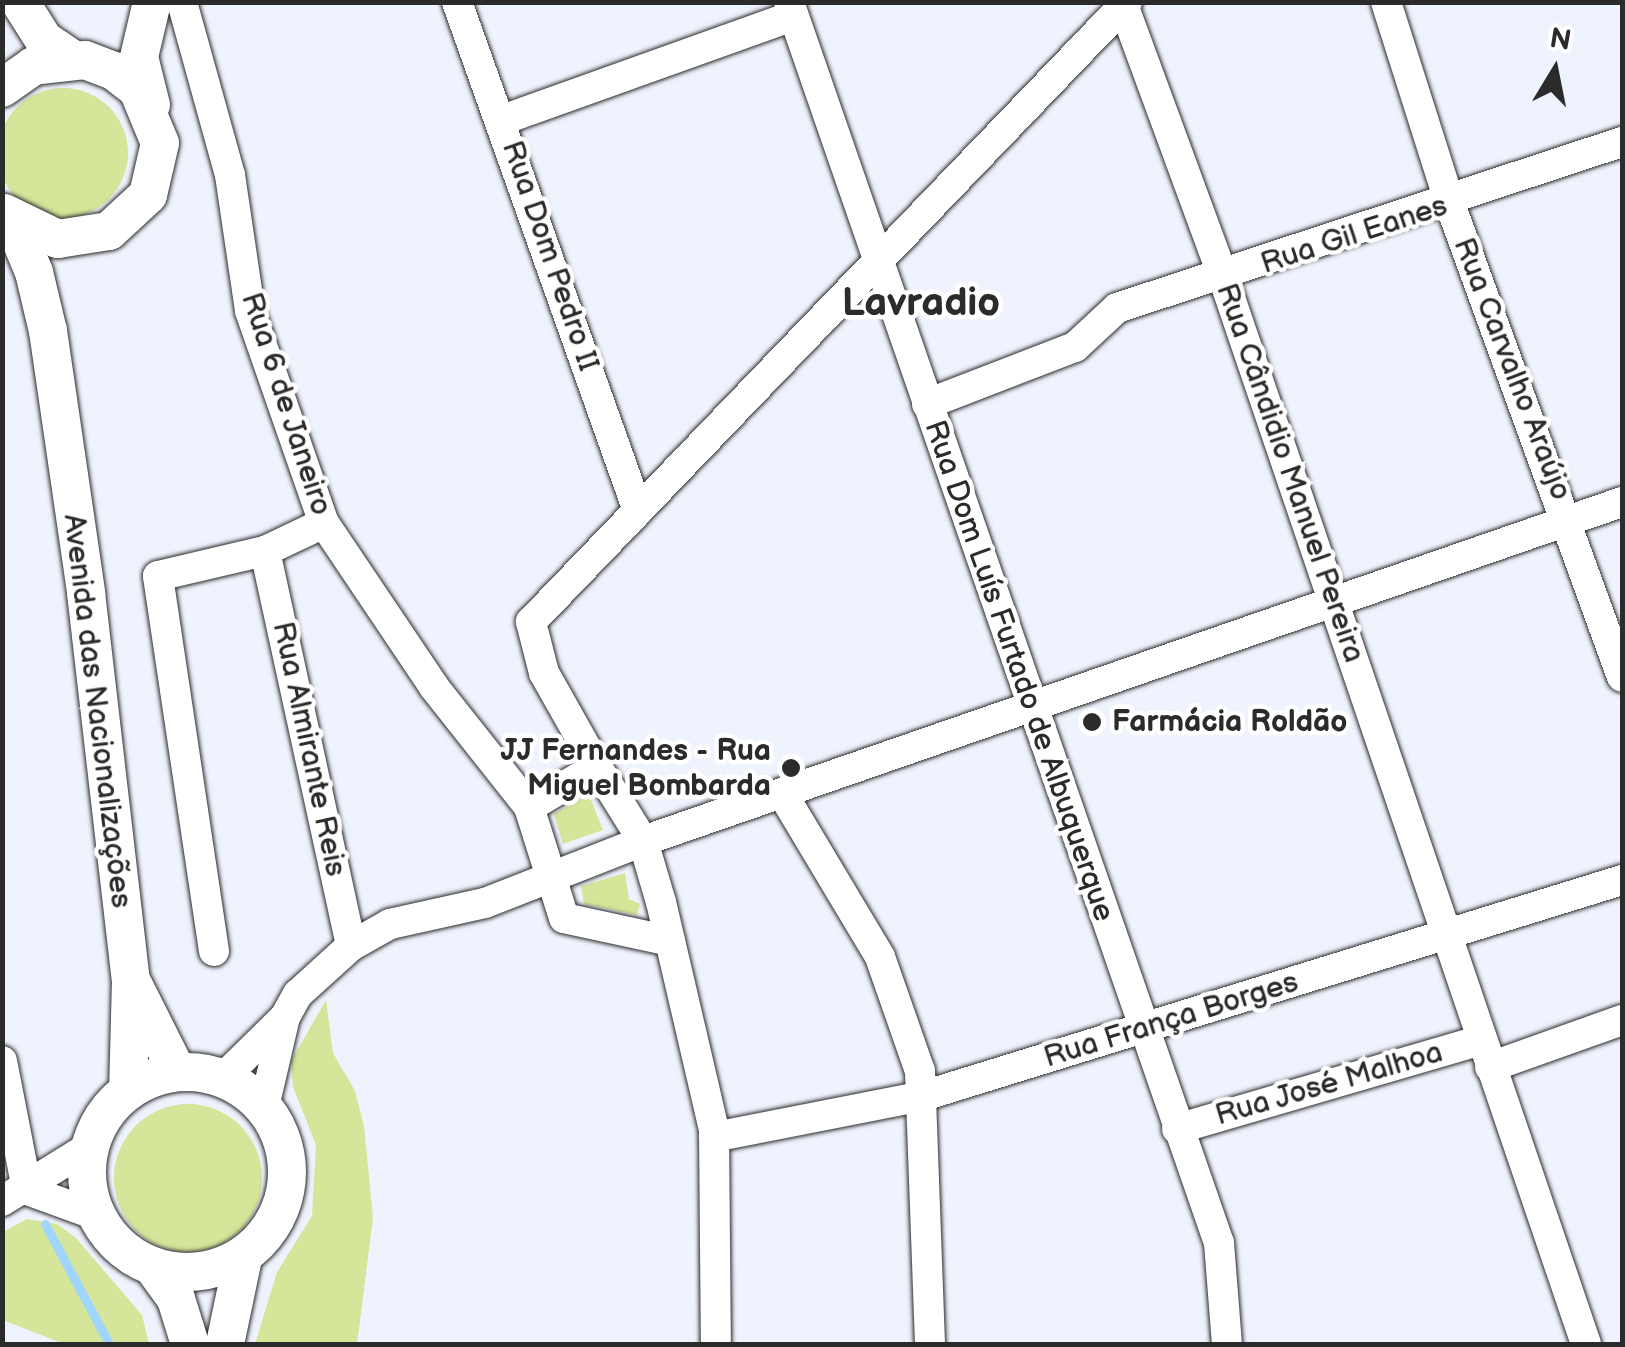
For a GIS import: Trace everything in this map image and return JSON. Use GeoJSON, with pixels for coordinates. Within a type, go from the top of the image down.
{"type":"FeatureCollection","features":[{"type":"Feature","properties":{"kind":"street"},"geometry":{"type":"LineString","coordinates":[[20,2],[44,40],[138,90],[154,117]]}},
{"type":"Feature","properties":{"kind":"street"},"geometry":{"type":"LineString","coordinates":[[2,88],[33,66],[79,60],[152,2]]}},
{"type":"Feature","properties":{"kind":"street"},"geometry":{"type":"LineString","coordinates":[[83,239],[120,224],[148,195],[158,170],[154,117],[140,56],[152,2]]}},
{"type":"Feature","properties":{"kind":"street","name":"Rua 6 de Janeiro"},"geometry":{"type":"LineString","coordinates":[[182,2],[230,175],[250,311],[324,523],[434,687],[529,807]]}},
{"type":"Feature","properties":{"kind":"street","name":"Rua Dom Pedro II"},"geometry":{"type":"LineString","coordinates":[[457,2],[638,511]]}},
{"type":"Feature","properties":{"kind":"street","name":"Rua Carvalho Araújo"},"geometry":{"type":"LineString","coordinates":[[1386,2],[1450,204],[1570,520],[1622,677]]}},
{"type":"Feature","properties":{"kind":"street"},"geometry":{"type":"LineString","coordinates":[[716,1344],[714,1137],[670,941],[643,841],[544,673],[531,622],[1124,4]]}},
{"type":"Feature","properties":{"kind":"street","name":"Rua Cândidio Manuel Pereira"},"geometry":{"type":"LineString","coordinates":[[1124,4],[1223,277],[1586,1344]]}},
{"type":"Feature","properties":{"kind":"street"},"geometry":{"type":"LineString","coordinates":[[502,120],[791,9]]}},
{"type":"Feature","properties":{"kind":"street","name":"Rua Dom Luís Furtado de Albuquerque"},"geometry":{"type":"LineString","coordinates":[[791,9],[1219,1244],[1227,1344]]}},
{"type":"Feature","properties":{"kind":"street","name":"Rua Gil Eanes"},"geometry":{"type":"LineString","coordinates":[[927,404],[1075,348],[1116,308],[1450,204],[1622,142]]}},
{"type":"Feature","properties":{"kind":"street","name":"Avenida das Nacionalizações"},"geometry":{"type":"LineString","coordinates":[[7,215],[33,233],[83,239],[58,287],[48,332]]}},
{"type":"Feature","properties":{"kind":"street","name":"Avenida das Nacionalizações"},"geometry":{"type":"LineString","coordinates":[[7,215],[34,272],[48,332],[131,979],[128,1091]]}},
{"type":"Feature","properties":{"kind":"street"},"geometry":{"type":"LineString","coordinates":[[223,1078],[285,1016],[298,994],[352,946],[390,924],[485,903],[643,841],[1622,502]]}},
{"type":"Feature","properties":{"kind":"street"},"geometry":{"type":"LineString","coordinates":[[214,951],[158,576],[264,552],[324,523]]}},
{"type":"Feature","properties":{"kind":"street","name":"Rua Almirante Reis"},"geometry":{"type":"LineString","coordinates":[[264,552],[352,946]]}},
{"type":"Feature","properties":{"kind":"street"},"geometry":{"type":"LineString","coordinates":[[597,767],[529,807],[564,918],[670,941]]}},
{"type":"Feature","properties":{"kind":"street"},"geometry":{"type":"LineString","coordinates":[[782,793],[880,957],[920,1071],[930,1344]]}},
{"type":"Feature","properties":{"kind":"street","name":"Rua França Borges"},"geometry":{"type":"LineString","coordinates":[[714,1137],[923,1096],[1444,931],[1622,880]]}},
{"type":"Feature","properties":{"kind":"street"},"geometry":{"type":"LineString","coordinates":[[131,979],[177,1072]]}},
{"type":"Feature","properties":{"kind":"street"},"geometry":{"type":"LineString","coordinates":[[264,1107],[285,1016]]}},
{"type":"Feature","properties":{"kind":"street","name":"Rua José Malhoa"},"geometry":{"type":"LineString","coordinates":[[1177,1129],[1622,1020]]}},
{"type":"Feature","properties":{"kind":"street"},"geometry":{"type":"LineString","coordinates":[[2,1061],[15,1196]]}},
{"type":"Feature","properties":{"kind":"street"},"geometry":{"type":"LineString","coordinates":[[190,1344],[176,1299],[153,1267],[120,1246],[96,1215],[87,1182],[89,1147],[104,1116],[128,1091],[177,1072],[223,1078],[264,1107],[284,1148],[286,1194],[274,1223],[243,1258],[225,1344]]}},
{"type":"Feature","properties":{"kind":"street"},"geometry":{"type":"LineString","coordinates":[[15,1196],[89,1147]]}},
{"type":"Feature","properties":{"kind":"street"},"geometry":{"type":"LineString","coordinates":[[15,1196],[96,1215]]}},
{"type":"Feature","properties":{"kind":"street"},"geometry":{"type":"LineString","coordinates":[[153,1267],[204,1271],[243,1258]]}},
{"type":"Feature","properties":{"kind":"green space"},"geometry":{"type":"Polygon","coordinates":[[[63,88],[88,93],[109,107],[123,128],[128,153],[123,178],[109,199],[88,213],[63,218],[38,213],[17,199],[3,178],[-2,153],[3,128],[17,107],[38,93],[63,88]]]}},
{"type":"Feature","properties":{"kind":"green space"},"geometry":{"type":"Polygon","coordinates":[[[589,795],[603,830],[563,844],[554,814],[589,795]]]}},
{"type":"Feature","properties":{"kind":"green space"},"geometry":{"type":"Polygon","coordinates":[[[625,873],[629,899],[640,904],[637,915],[584,904],[581,886],[625,873]]]}},
{"type":"Feature","properties":{"kind":"green space"},"geometry":{"type":"Polygon","coordinates":[[[326,1000],[333,1053],[355,1091],[364,1126],[373,1218],[357,1344],[255,1344],[277,1272],[312,1216],[316,1145],[293,1087],[291,1061],[326,1000]]]}},
{"type":"Feature","properties":{"kind":"green space"},"geometry":{"type":"Polygon","coordinates":[[[188,1104],[216,1110],[240,1126],[256,1150],[262,1178],[256,1206],[240,1230],[216,1246],[188,1252],[160,1246],[136,1230],[120,1206],[114,1178],[120,1150],[136,1126],[160,1110],[188,1104]]]}},
{"type":"Feature","properties":{"kind":"green space"},"geometry":{"type":"Polygon","coordinates":[[[27,1219],[57,1224],[76,1238],[142,1315],[149,1344],[64,1344],[3,1320],[3,1232],[27,1219]]]}},
{"type":"Feature","properties":{"kind":"waterway"},"geometry":{"type":"LineString","coordinates":[[45,1224],[109,1344]]}},
{"type":"Feature","properties":{"kind":"place","name":"Farmácia Roldão"},"geometry":{"type":"Point","coordinates":[1092,722]}},
{"type":"Feature","properties":{"kind":"place","name":"JJ Fernandes - Rua Miguel Bombarda"},"geometry":{"type":"Point","coordinates":[791,768]}},
{"type":"Feature","properties":{"kind":"district","name":"Lavradio"},"geometry":{"type":"Point","coordinates":[921,303]}}]}
